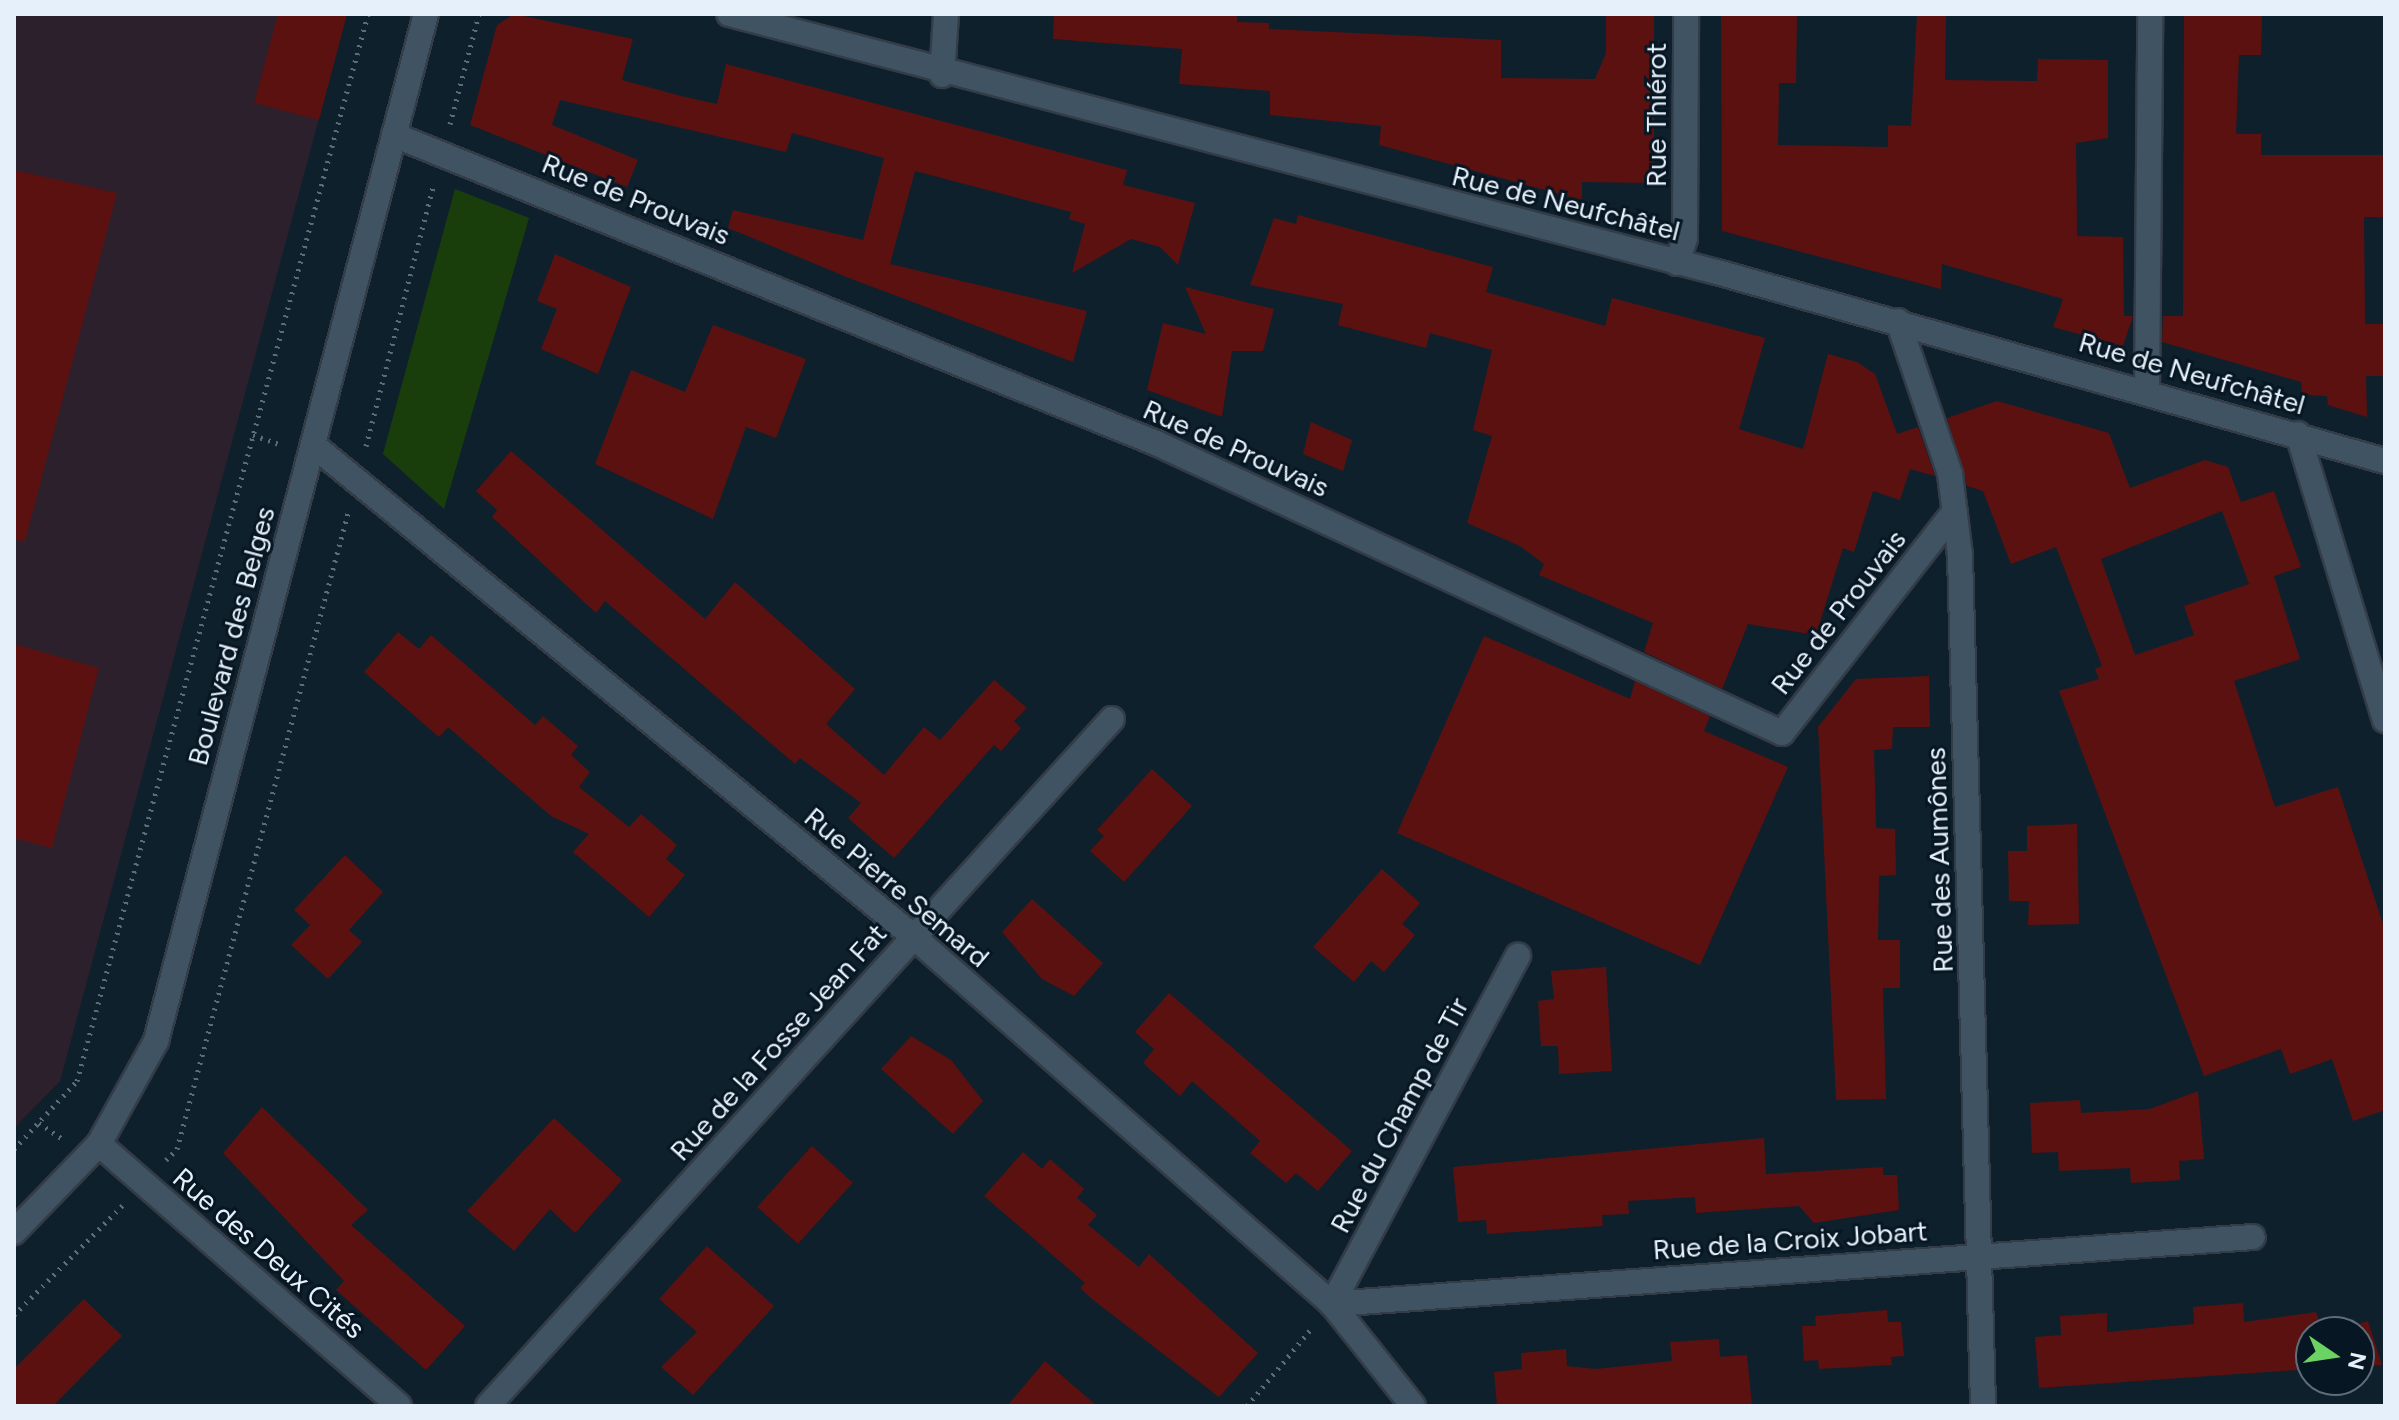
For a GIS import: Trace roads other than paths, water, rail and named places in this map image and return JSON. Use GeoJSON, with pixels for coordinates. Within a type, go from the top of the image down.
{"type":"FeatureCollection","features":[{"type":"Feature","properties":{"kind":"street","name":"Boulevard des Belges"},"geometry":{"type":"LineString","coordinates":[[14,1232],[99,1144],[156,1041],[426,14]]}},
{"type":"Feature","properties":{"kind":"street","name":"Rue de Neufchâtel"},"geometry":{"type":"LineString","coordinates":[[729,14],[942,75],[1898,321],[2385,461]]}},
{"type":"Feature","properties":{"kind":"street"},"geometry":{"type":"LineString","coordinates":[[942,75],[946,14]]}},
{"type":"Feature","properties":{"kind":"street","name":"Rue Thiérot"},"geometry":{"type":"LineString","coordinates":[[1677,263],[1685,238],[1686,14]]}},
{"type":"Feature","properties":{"kind":"street"},"geometry":{"type":"LineString","coordinates":[[2147,392],[2150,14]]}},
{"type":"Feature","properties":{"kind":"street","name":"Rue de Prouvais"},"geometry":{"type":"LineString","coordinates":[[394,135],[443,152],[1156,443],[1782,733],[1955,511]]}},
{"type":"Feature","properties":{"kind":"street","name":"Rue des Aumônes"},"geometry":{"type":"LineString","coordinates":[[1898,321],[1950,474],[1955,511],[1983,1406]]}},
{"type":"Feature","properties":{"kind":"street"},"geometry":{"type":"LineString","coordinates":[[2298,434],[2385,720]]}},
{"type":"Feature","properties":{"kind":"street","name":"Rue Pierre Semard"},"geometry":{"type":"LineString","coordinates":[[313,445],[914,937],[1332,1304],[1413,1406]]}},
{"type":"Feature","properties":{"kind":"street","name":"Rue de la Fosse Jean Fat"},"geometry":{"type":"LineString","coordinates":[[488,1406],[1112,719]]}},
{"type":"Feature","properties":{"kind":"street","name":"Rue du Champ de Tir"},"geometry":{"type":"LineString","coordinates":[[1332,1304],[1518,955]]}},
{"type":"Feature","properties":{"kind":"street","name":"Rue des Deux Cités"},"geometry":{"type":"LineString","coordinates":[[99,1144],[399,1406]]}},
{"type":"Feature","properties":{"kind":"street","name":"Rue de la Croix Jobart"},"geometry":{"type":"LineString","coordinates":[[1332,1304],[2253,1237]]}}]}
